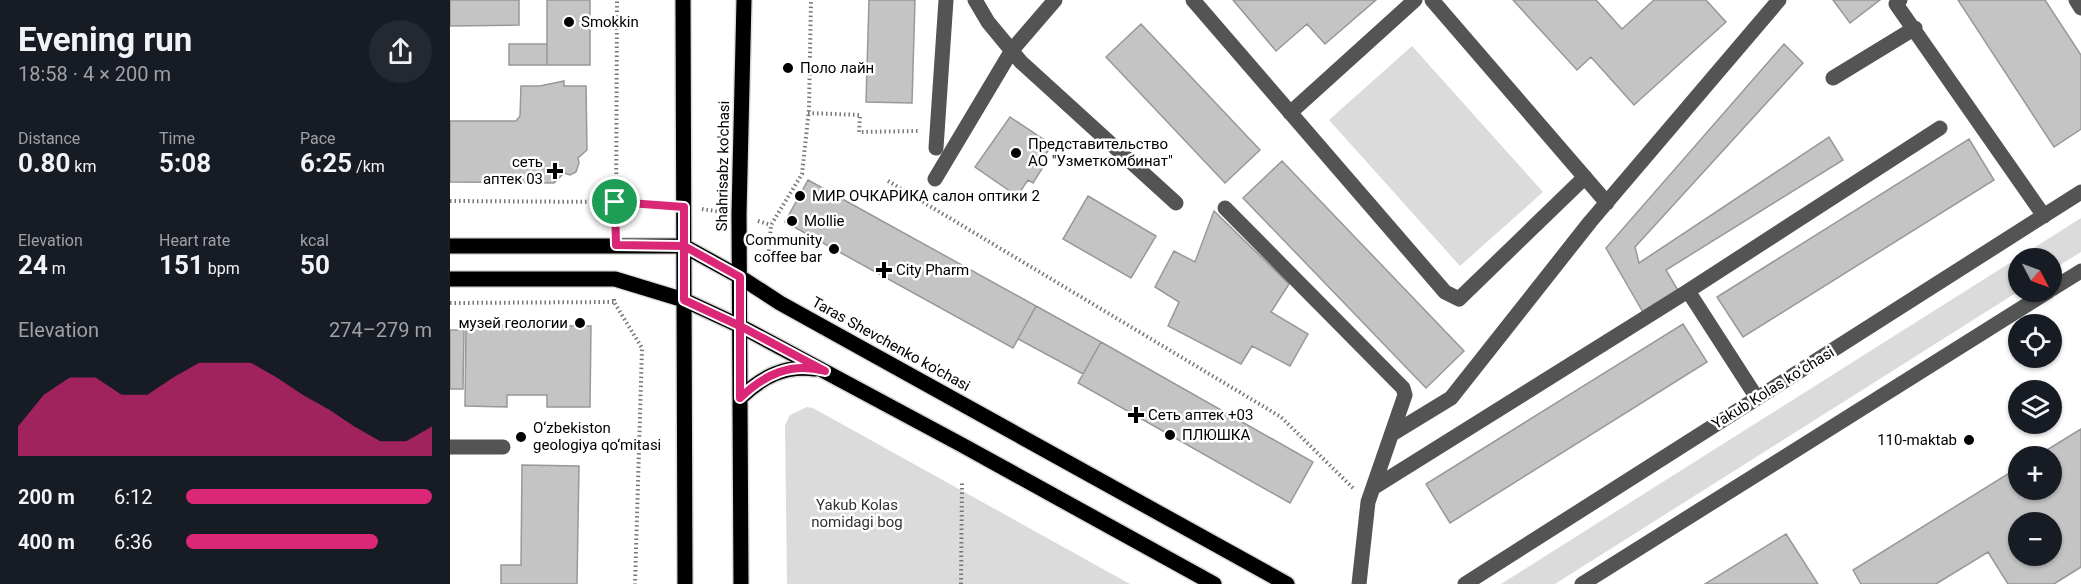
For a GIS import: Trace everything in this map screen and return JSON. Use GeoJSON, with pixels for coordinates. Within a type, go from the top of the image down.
{"type":"FeatureCollection","features":[{"type":"Feature","properties":{"kind":"main road"},"geometry":{"type":"LineString","coordinates":[[683,0],[685,584]]}},
{"type":"Feature","properties":{"kind":"main road","name":"Shahrisabz ko'chasi"},"geometry":{"type":"LineString","coordinates":[[741,584],[740,277],[744,0]]}},
{"type":"Feature","properties":{"kind":"main road","name":"Taras Shevchenko ko'chasi"},"geometry":{"type":"LineString","coordinates":[[450,246],[684,246],[740,277],[780,303],[1287,584]]}},
{"type":"Feature","properties":{"kind":"main road"},"geometry":{"type":"LineString","coordinates":[[450,279],[615,279],[684,300],[740,326],[825,371],[1214,584]]}},
{"type":"Feature","properties":{"kind":"main road"},"geometry":{"type":"LineString","coordinates":[[740,398],[777,371],[802,368],[825,371]]}},
{"type":"Feature","properties":{"kind":"street"},"geometry":{"type":"LineString","coordinates":[[936,148],[946,0]]}},
{"type":"Feature","properties":{"kind":"street"},"geometry":{"type":"LineString","coordinates":[[975,0],[988,22],[1021,62],[1176,203]]}},
{"type":"Feature","properties":{"kind":"street"},"geometry":{"type":"LineString","coordinates":[[935,180],[1012,51],[1055,0]]}},
{"type":"Feature","properties":{"kind":"street"},"geometry":{"type":"LineString","coordinates":[[1193,0],[1445,292],[1459,299],[1585,177]]}},
{"type":"Feature","properties":{"kind":"street"},"geometry":{"type":"LineString","coordinates":[[1290,112],[1415,0]]}},
{"type":"Feature","properties":{"kind":"street"},"geometry":{"type":"LineString","coordinates":[[1432,0],[1607,202]]}},
{"type":"Feature","properties":{"kind":"street"},"geometry":{"type":"LineString","coordinates":[[1392,434],[1451,398],[1607,202],[1779,0]]}},
{"type":"Feature","properties":{"kind":"street"},"geometry":{"type":"LineString","coordinates":[[1900,0],[1896,4],[1915,28],[2044,216]]}},
{"type":"Feature","properties":{"kind":"street"},"geometry":{"type":"LineString","coordinates":[[2076,0],[2081,8]]}},
{"type":"Feature","properties":{"kind":"street"},"geometry":{"type":"LineString","coordinates":[[1833,78],[1915,28]]}},
{"type":"Feature","properties":{"kind":"street"},"geometry":{"type":"LineString","coordinates":[[1370,495],[1940,128]]}},
{"type":"Feature","properties":{"kind":"street","name":"Yakub Kolas koʻchasi"},"geometry":{"type":"LineString","coordinates":[[1465,584],[2081,192]]}},
{"type":"Feature","properties":{"kind":"street"},"geometry":{"type":"LineString","coordinates":[[1225,208],[1402,388],[1405,395],[1370,495],[1359,584]]}},
{"type":"Feature","properties":{"kind":"street"},"geometry":{"type":"LineString","coordinates":[[2062,283],[2081,271]]}},
{"type":"Feature","properties":{"kind":"street"},"geometry":{"type":"LineString","coordinates":[[1688,291],[1757,398]]}},
{"type":"Feature","properties":{"kind":"street"},"geometry":{"type":"LineString","coordinates":[[1582,584],[2032,302]]}},
{"type":"Feature","properties":{"kind":"street"},"geometry":{"type":"LineString","coordinates":[[450,447],[503,447]]}},
{"type":"Feature","properties":{"kind":"path"},"geometry":{"type":"LineString","coordinates":[[616,245],[617,0]]}},
{"type":"Feature","properties":{"kind":"path"},"geometry":{"type":"LineString","coordinates":[[769,251],[771,225],[802,174],[808,113],[811,0]]}},
{"type":"Feature","properties":{"kind":"path"},"geometry":{"type":"LineString","coordinates":[[808,113],[860,115],[859,132],[937,130]]}},
{"type":"Feature","properties":{"kind":"path"},"geometry":{"type":"LineString","coordinates":[[888,181],[1281,417],[1370,495]]}},
{"type":"Feature","properties":{"kind":"path"},"geometry":{"type":"LineString","coordinates":[[450,201],[615,202],[684,207]]}},
{"type":"Feature","properties":{"kind":"path"},"geometry":{"type":"LineString","coordinates":[[615,279],[614,302],[642,348],[635,584]]}},
{"type":"Feature","properties":{"kind":"path"},"geometry":{"type":"LineString","coordinates":[[450,303],[614,302]]}},
{"type":"Feature","properties":{"kind":"path"},"geometry":{"type":"LineString","coordinates":[[961,584],[962,483]]}},
{"type":"Feature","properties":{"kind":"green space"},"geometry":{"type":"Polygon","coordinates":[[[1412,46],[1543,192],[1460,266],[1329,120],[1412,46]]]}},
{"type":"Feature","properties":{"kind":"green space"},"geometry":{"type":"Polygon","coordinates":[[[2081,218],[2081,252],[2062,264],[2062,248],[2033,248],[2081,218]]]}},
{"type":"Feature","properties":{"kind":"green space"},"geometry":{"type":"Polygon","coordinates":[[[2008,264],[2008,298],[1555,584],[1501,584],[2008,264]]]}},
{"type":"Feature","properties":{"kind":"green space","name":"Yakub Kolas nomidagi bog"},"geometry":{"type":"Polygon","coordinates":[[[807,407],[813,408],[1130,584],[787,584],[785,425],[790,415],[807,407]]]}},
{"type":"Feature","properties":{"kind":"building"},"geometry":{"type":"Polygon","coordinates":[[[450,0],[519,0],[519,25],[450,26],[450,0]]]}},
{"type":"Feature","properties":{"kind":"building","name":"Smokkin"},"geometry":{"type":"Polygon","coordinates":[[[547,0],[590,0],[590,65],[547,65],[547,0]]]}},
{"type":"Feature","properties":{"kind":"building"},"geometry":{"type":"Polygon","coordinates":[[[869,0],[915,0],[912,103],[866,102],[869,0]]]}},
{"type":"Feature","properties":{"kind":"building"},"geometry":{"type":"Polygon","coordinates":[[[1233,0],[1376,0],[1325,44],[1307,24],[1276,51],[1233,0]]]}},
{"type":"Feature","properties":{"kind":"building"},"geometry":{"type":"Polygon","coordinates":[[[1513,0],[1596,0],[1622,29],[1654,0],[1706,0],[1726,22],[1634,105],[1591,57],[1577,70],[1513,0]]]}},
{"type":"Feature","properties":{"kind":"building"},"geometry":{"type":"Polygon","coordinates":[[[1833,0],[1880,0],[1850,23],[1833,0]]]}},
{"type":"Feature","properties":{"kind":"building"},"geometry":{"type":"Polygon","coordinates":[[[1958,0],[2045,0],[2081,55],[2081,129],[2054,147],[1958,0]]]}},
{"type":"Feature","properties":{"kind":"building"},"geometry":{"type":"Polygon","coordinates":[[[1141,24],[1260,150],[1225,183],[1106,57],[1141,24]]]}},
{"type":"Feature","properties":{"kind":"building"},"geometry":{"type":"Polygon","coordinates":[[[509,44],[547,44],[547,65],[509,65],[509,44]]]}},
{"type":"Feature","properties":{"kind":"building"},"geometry":{"type":"Polygon","coordinates":[[[1784,44],[1803,63],[1635,247],[1639,263],[1829,137],[1843,160],[1666,270],[1679,292],[1644,314],[1606,248],[1784,44]]]}},
{"type":"Feature","properties":{"kind":"building"},"geometry":{"type":"Polygon","coordinates":[[[564,81],[564,86],[586,86],[587,150],[578,158],[576,172],[570,175],[564,173],[554,183],[450,182],[450,121],[516,121],[520,116],[521,86],[540,86],[564,81]]]}},
{"type":"Feature","properties":{"kind":"building","name":"Представительство АО \"Узметкомбинат\""},"geometry":{"type":"Polygon","coordinates":[[[1010,117],[1052,145],[1041,161],[1045,164],[1033,183],[1028,180],[1017,196],[975,167],[1010,117]]]}},
{"type":"Feature","properties":{"kind":"building"},"geometry":{"type":"Polygon","coordinates":[[[1969,139],[1994,180],[1743,337],[1717,297],[1969,139]]]}},
{"type":"Feature","properties":{"kind":"building"},"geometry":{"type":"Polygon","coordinates":[[[1282,161],[1464,351],[1426,388],[1243,198],[1282,161]]]}},
{"type":"Feature","properties":{"kind":"building"},"geometry":{"type":"Polygon","coordinates":[[[808,180],[1036,306],[1013,348],[785,222],[808,180]]]}},
{"type":"Feature","properties":{"kind":"building"},"geometry":{"type":"Polygon","coordinates":[[[1088,196],[1156,236],[1131,278],[1063,239],[1088,196]]]}},
{"type":"Feature","properties":{"kind":"building"},"geometry":{"type":"Polygon","coordinates":[[[1214,211],[1289,284],[1271,312],[1308,334],[1290,366],[1252,346],[1241,364],[1168,326],[1179,302],[1155,287],[1174,251],[1195,262],[1214,211]]]}},
{"type":"Feature","properties":{"kind":"building"},"geometry":{"type":"Polygon","coordinates":[[[1036,306],[1101,342],[1083,374],[1018,339],[1036,306]]]}},
{"type":"Feature","properties":{"kind":"building"},"geometry":{"type":"Polygon","coordinates":[[[1683,324],[1707,362],[1450,523],[1426,484],[1683,324]]]}},
{"type":"Feature","properties":{"kind":"building"},"geometry":{"type":"Polygon","coordinates":[[[466,325],[591,326],[590,407],[547,407],[547,395],[507,395],[507,407],[465,406],[466,325]]]}},
{"type":"Feature","properties":{"kind":"building"},"geometry":{"type":"Polygon","coordinates":[[[450,330],[464,330],[463,389],[450,389],[450,330]]]}},
{"type":"Feature","properties":{"kind":"building"},"geometry":{"type":"Polygon","coordinates":[[[1101,342],[1313,462],[1290,503],[1078,383],[1101,342]]]}},
{"type":"Feature","properties":{"kind":"building"},"geometry":{"type":"Polygon","coordinates":[[[2081,429],[2081,567],[2054,584],[2008,584],[1988,552],[1936,584],[1861,584],[1853,570],[2008,474],[2008,500],[2062,500],[2062,446],[2053,446],[2081,429]]]}},
{"type":"Feature","properties":{"kind":"building"},"geometry":{"type":"Polygon","coordinates":[[[522,465],[579,466],[577,584],[501,584],[501,565],[521,565],[522,465]]]}},
{"type":"Feature","properties":{"kind":"building"},"geometry":{"type":"Polygon","coordinates":[[[1786,534],[1818,584],[1705,584],[1786,534]]]}},
{"type":"Feature","properties":{"kind":"place","name":"Smokkin"},"geometry":{"type":"Point","coordinates":[569,22]}},
{"type":"Feature","properties":{"kind":"place","name":"Поло лайн"},"geometry":{"type":"Point","coordinates":[788,68]}},
{"type":"Feature","properties":{"kind":"place","name":"Представительство АО \"Узметкомбинат\""},"geometry":{"type":"Point","coordinates":[1016,153]}},
{"type":"Feature","properties":{"kind":"place","name":"сеть аптек 03"},"geometry":{"type":"Point","coordinates":[555,171]}},
{"type":"Feature","properties":{"kind":"place","name":"МИР ОЧКАРИКА салон оптики 2"},"geometry":{"type":"Point","coordinates":[800,196]}},
{"type":"Feature","properties":{"kind":"place","name":"Mollie"},"geometry":{"type":"Point","coordinates":[792,221]}},
{"type":"Feature","properties":{"kind":"place","name":"Community coffee bar"},"geometry":{"type":"Point","coordinates":[834,249]}},
{"type":"Feature","properties":{"kind":"place","name":"City Pharm"},"geometry":{"type":"Point","coordinates":[884,270]}},
{"type":"Feature","properties":{"kind":"place","name":"музей геологии"},"geometry":{"type":"Point","coordinates":[580,323]}},
{"type":"Feature","properties":{"kind":"place","name":"Сеть аптек +03"},"geometry":{"type":"Point","coordinates":[1136,415]}},
{"type":"Feature","properties":{"kind":"place","name":"ПЛЮШКА"},"geometry":{"type":"Point","coordinates":[1170,435]}},
{"type":"Feature","properties":{"kind":"place","name":"O‘zbekiston geologiya qo‘mitasi"},"geometry":{"type":"Point","coordinates":[521,437]}},
{"type":"Feature","properties":{"kind":"place","name":"110-maktab"},"geometry":{"type":"Point","coordinates":[1969,440]}},
{"type":"Feature","properties":{"kind":"route"},"geometry":{"type":"LineString","coordinates":[[615,202],[616,245],[684,246],[740,277],[740,326],[825,371],[814,368],[790,368],[777,371],[767,376],[740,398],[740,326],[684,300],[684,246],[684,207],[615,202]]}}]}
